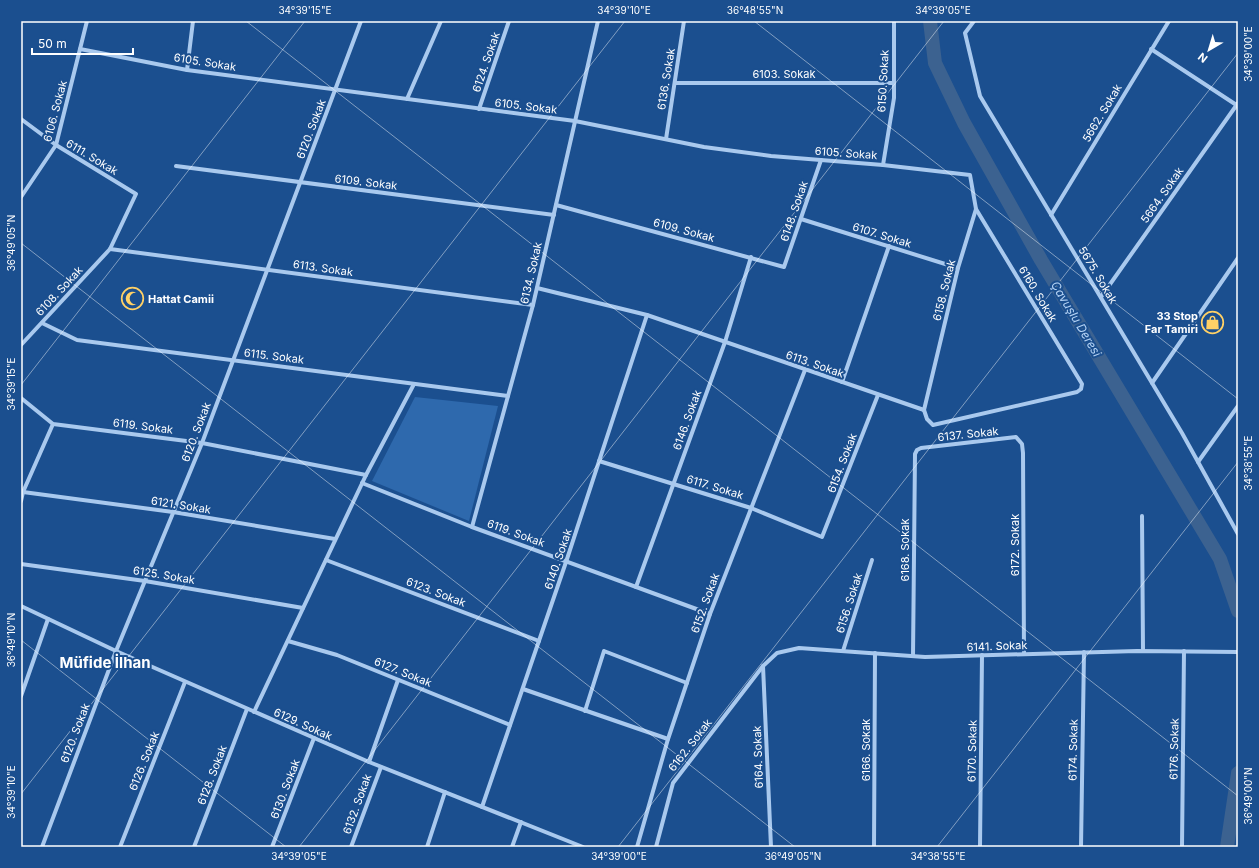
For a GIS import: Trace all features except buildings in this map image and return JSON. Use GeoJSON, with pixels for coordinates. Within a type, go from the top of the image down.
{"type":"FeatureCollection","features":[{"type":"Feature","properties":{"kind":"street","name":"6106. Sokak"},"geometry":{"type":"LineString","coordinates":[[21,197],[56,145],[87,21]]}},
{"type":"Feature","properties":{"kind":"street"},"geometry":{"type":"LineString","coordinates":[[186,70],[193,21]]}},
{"type":"Feature","properties":{"kind":"street","name":"6120. Sokak"},"geometry":{"type":"LineString","coordinates":[[42,847],[116,651],[202,442],[361,21]]}},
{"type":"Feature","properties":{"kind":"street"},"geometry":{"type":"LineString","coordinates":[[407,99],[441,21]]}},
{"type":"Feature","properties":{"kind":"street","name":"6124. Sokak"},"geometry":{"type":"LineString","coordinates":[[479,109],[509,21]]}},
{"type":"Feature","properties":{"kind":"street","name":"6134. Sokak"},"geometry":{"type":"LineString","coordinates":[[472,527],[533,305],[598,21]]}},
{"type":"Feature","properties":{"kind":"street","name":"6136. Sokak"},"geometry":{"type":"LineString","coordinates":[[666,139],[684,21]]}},
{"type":"Feature","properties":{"kind":"street","name":"6150. Sokak"},"geometry":{"type":"LineString","coordinates":[[883,164],[894,98],[894,21]]}},
{"type":"Feature","properties":{"kind":"street","name":"5675. Sokak"},"geometry":{"type":"LineString","coordinates":[[974,21],[965,34],[980,96],[1152,383],[1238,534]]}},
{"type":"Feature","properties":{"kind":"street","name":"5662. Sokak"},"geometry":{"type":"LineString","coordinates":[[1051,215],[1168,21]]}},
{"type":"Feature","properties":{"kind":"street","name":"6105. Sokak"},"geometry":{"type":"LineString","coordinates":[[80,49],[186,70],[575,121],[704,147],[771,156],[883,164],[970,175]]}},
{"type":"Feature","properties":{"kind":"street"},"geometry":{"type":"LineString","coordinates":[[1151,49],[1238,104]]}},
{"type":"Feature","properties":{"kind":"street","name":"6103. Sokak"},"geometry":{"type":"LineString","coordinates":[[675,83],[894,83]]}},
{"type":"Feature","properties":{"kind":"street","name":"5664. Sokak"},"geometry":{"type":"LineString","coordinates":[[1101,297],[1238,104]]}},
{"type":"Feature","properties":{"kind":"street","name":"6111. Sokak"},"geometry":{"type":"LineString","coordinates":[[21,119],[56,145],[136,194]]}},
{"type":"Feature","properties":{"kind":"street","name":"6148. Sokak"},"geometry":{"type":"LineString","coordinates":[[784,267],[821,160]]}},
{"type":"Feature","properties":{"kind":"street","name":"6109. Sokak"},"geometry":{"type":"LineString","coordinates":[[176,166],[300,183],[554,214]]}},
{"type":"Feature","properties":{"kind":"street","name":"6158. Sokak"},"geometry":{"type":"LineString","coordinates":[[924,410],[958,268],[976,209],[970,175]]}},
{"type":"Feature","properties":{"kind":"street","name":"6108. Sokak"},"geometry":{"type":"LineString","coordinates":[[21,345],[110,249],[136,194]]}},
{"type":"Feature","properties":{"kind":"street","name":"6109. Sokak"},"geometry":{"type":"LineString","coordinates":[[556,205],[784,267]]}},
{"type":"Feature","properties":{"kind":"street","name":"6160. Sokak"},"geometry":{"type":"LineString","coordinates":[[924,410],[926,418],[933,425],[1077,392],[1081,389],[1082,384],[976,209]]}},
{"type":"Feature","properties":{"kind":"street","name":"6107. Sokak"},"geometry":{"type":"LineString","coordinates":[[801,219],[958,268]]}},
{"type":"Feature","properties":{"kind":"street"},"geometry":{"type":"LineString","coordinates":[[842,382],[889,246]]}},
{"type":"Feature","properties":{"kind":"street","name":"6113. Sokak"},"geometry":{"type":"LineString","coordinates":[[110,249],[533,305]]}},
{"type":"Feature","properties":{"kind":"street","name":"6146. Sokak"},"geometry":{"type":"LineString","coordinates":[[636,587],[725,342],[751,257]]}},
{"type":"Feature","properties":{"kind":"street"},"geometry":{"type":"LineString","coordinates":[[1152,383],[1238,258]]}},
{"type":"Feature","properties":{"kind":"street","name":"6113. Sokak"},"geometry":{"type":"LineString","coordinates":[[537,288],[647,315],[924,410]]}},
{"type":"Feature","properties":{"kind":"street","name":"6140. Sokak"},"geometry":{"type":"LineString","coordinates":[[482,807],[566,562],[647,315]]}},
{"type":"Feature","properties":{"kind":"street","name":"6115. Sokak"},"geometry":{"type":"LineString","coordinates":[[42,322],[77,340],[508,396]]}},
{"type":"Feature","properties":{"kind":"street","name":"6152. Sokak"},"geometry":{"type":"LineString","coordinates":[[636,847],[668,739],[710,614],[805,370]]}},
{"type":"Feature","properties":{"kind":"street"},"geometry":{"type":"LineString","coordinates":[[254,712],[366,474],[414,384]]}},
{"type":"Feature","properties":{"kind":"street","name":"6154. Sokak"},"geometry":{"type":"LineString","coordinates":[[822,537],[878,395]]}},
{"type":"Feature","properties":{"kind":"street"},"geometry":{"type":"LineString","coordinates":[[21,398],[53,424],[23,492],[21,501]]}},
{"type":"Feature","properties":{"kind":"street"},"geometry":{"type":"LineString","coordinates":[[1198,462],[1238,406]]}},
{"type":"Feature","properties":{"kind":"street","name":"6119. Sokak"},"geometry":{"type":"LineString","coordinates":[[53,424],[202,442],[366,474]]}},
{"type":"Feature","properties":{"kind":"street","name":"6137. Sokak"},"geometry":{"type":"LineString","coordinates":[[921,448],[1016,438]]}},
{"type":"Feature","properties":{"kind":"street","name":"6172. Sokak"},"geometry":{"type":"LineString","coordinates":[[1016,438],[1022,444],[1023,453],[1024,654]]}},
{"type":"Feature","properties":{"kind":"street","name":"6168. Sokak"},"geometry":{"type":"LineString","coordinates":[[913,656],[915,454],[917,450],[921,448]]}},
{"type":"Feature","properties":{"kind":"street","name":"6117. Sokak"},"geometry":{"type":"LineString","coordinates":[[599,461],[751,508],[822,537]]}},
{"type":"Feature","properties":{"kind":"street","name":"6119. Sokak"},"geometry":{"type":"LineString","coordinates":[[362,483],[472,527],[710,614]]}},
{"type":"Feature","properties":{"kind":"street","name":"6121. Sokak"},"geometry":{"type":"LineString","coordinates":[[23,492],[173,512],[335,539]]}},
{"type":"Feature","properties":{"kind":"street"},"geometry":{"type":"LineString","coordinates":[[1142,516],[1143,651]]}},
{"type":"Feature","properties":{"kind":"street","name":"6123. Sokak"},"geometry":{"type":"LineString","coordinates":[[326,560],[539,640]]}},
{"type":"Feature","properties":{"kind":"street","name":"6156. Sokak"},"geometry":{"type":"LineString","coordinates":[[842,651],[872,560]]}},
{"type":"Feature","properties":{"kind":"street","name":"6125. Sokak"},"geometry":{"type":"LineString","coordinates":[[21,564],[145,581],[303,608]]}},
{"type":"Feature","properties":{"kind":"street","name":"6129. Sokak"},"geometry":{"type":"LineString","coordinates":[[21,606],[116,651],[368,762],[583,847]]}},
{"type":"Feature","properties":{"kind":"street"},"geometry":{"type":"LineString","coordinates":[[21,696],[48,619]]}},
{"type":"Feature","properties":{"kind":"street","name":"6127. Sokak"},"geometry":{"type":"LineString","coordinates":[[288,641],[337,655],[510,725]]}},
{"type":"Feature","properties":{"kind":"street","name":"6141. Sokak"},"geometry":{"type":"LineString","coordinates":[[763,666],[777,653],[799,648],[913,656],[1143,651],[1238,652]]}},
{"type":"Feature","properties":{"kind":"street"},"geometry":{"type":"LineString","coordinates":[[585,711],[604,651],[687,683]]}},
{"type":"Feature","properties":{"kind":"street","name":"6176. Sokak"},"geometry":{"type":"LineString","coordinates":[[1182,847],[1184,651]]}},
{"type":"Feature","properties":{"kind":"street","name":"6174. Sokak"},"geometry":{"type":"LineString","coordinates":[[1081,847],[1084,652]]}},
{"type":"Feature","properties":{"kind":"street","name":"6166. Sokak"},"geometry":{"type":"LineString","coordinates":[[874,847],[875,653]]}},
{"type":"Feature","properties":{"kind":"street","name":"6170. Sokak"},"geometry":{"type":"LineString","coordinates":[[980,847],[982,655]]}},
{"type":"Feature","properties":{"kind":"street","name":"6162. Sokak"},"geometry":{"type":"LineString","coordinates":[[656,847],[673,783],[763,666]]}},
{"type":"Feature","properties":{"kind":"street","name":"6164. Sokak"},"geometry":{"type":"LineString","coordinates":[[763,666],[771,847]]}},
{"type":"Feature","properties":{"kind":"street"},"geometry":{"type":"LineString","coordinates":[[368,762],[398,680]]}},
{"type":"Feature","properties":{"kind":"street","name":"6126. Sokak"},"geometry":{"type":"LineString","coordinates":[[120,847],[185,682]]}},
{"type":"Feature","properties":{"kind":"street"},"geometry":{"type":"LineString","coordinates":[[522,689],[668,739]]}},
{"type":"Feature","properties":{"kind":"street","name":"6128. Sokak"},"geometry":{"type":"LineString","coordinates":[[194,847],[247,709]]}},
{"type":"Feature","properties":{"kind":"street","name":"6130. Sokak"},"geometry":{"type":"LineString","coordinates":[[272,847],[314,738]]}},
{"type":"Feature","properties":{"kind":"street","name":"6132. Sokak"},"geometry":{"type":"LineString","coordinates":[[351,847],[381,767]]}},
{"type":"Feature","properties":{"kind":"street"},"geometry":{"type":"LineString","coordinates":[[427,847],[445,792]]}},
{"type":"Feature","properties":{"kind":"street"},"geometry":{"type":"LineString","coordinates":[[512,847],[521,822]]}},
{"type":"Feature","properties":{"kind":"shaded area"},"geometry":{"type":"Polygon","coordinates":[[[415,397],[498,406],[469,521],[372,481],[415,397]]]}},
{"type":"Feature","properties":{"kind":"waterway","name":"Çavuşlu Deresi"},"geometry":{"type":"LineString","coordinates":[[930,21],[935,63],[964,123],[1041,260],[1220,559],[1238,611]]}},
{"type":"Feature","properties":{"kind":"waterway","name":"Çavuşlu Deresi"},"geometry":{"type":"LineString","coordinates":[[1227,847],[1238,773]]}},
{"type":"Feature","properties":{"kind":"place","name":"Hattat Camii"},"geometry":{"type":"Point","coordinates":[132,299]}},
{"type":"Feature","properties":{"kind":"place","name":"33 Stop Far Tamiri"},"geometry":{"type":"Point","coordinates":[1213,322]}},
{"type":"Feature","properties":{"kind":"district","name":"Müfide İlhan"},"geometry":{"type":"Point","coordinates":[105,663]}}]}
